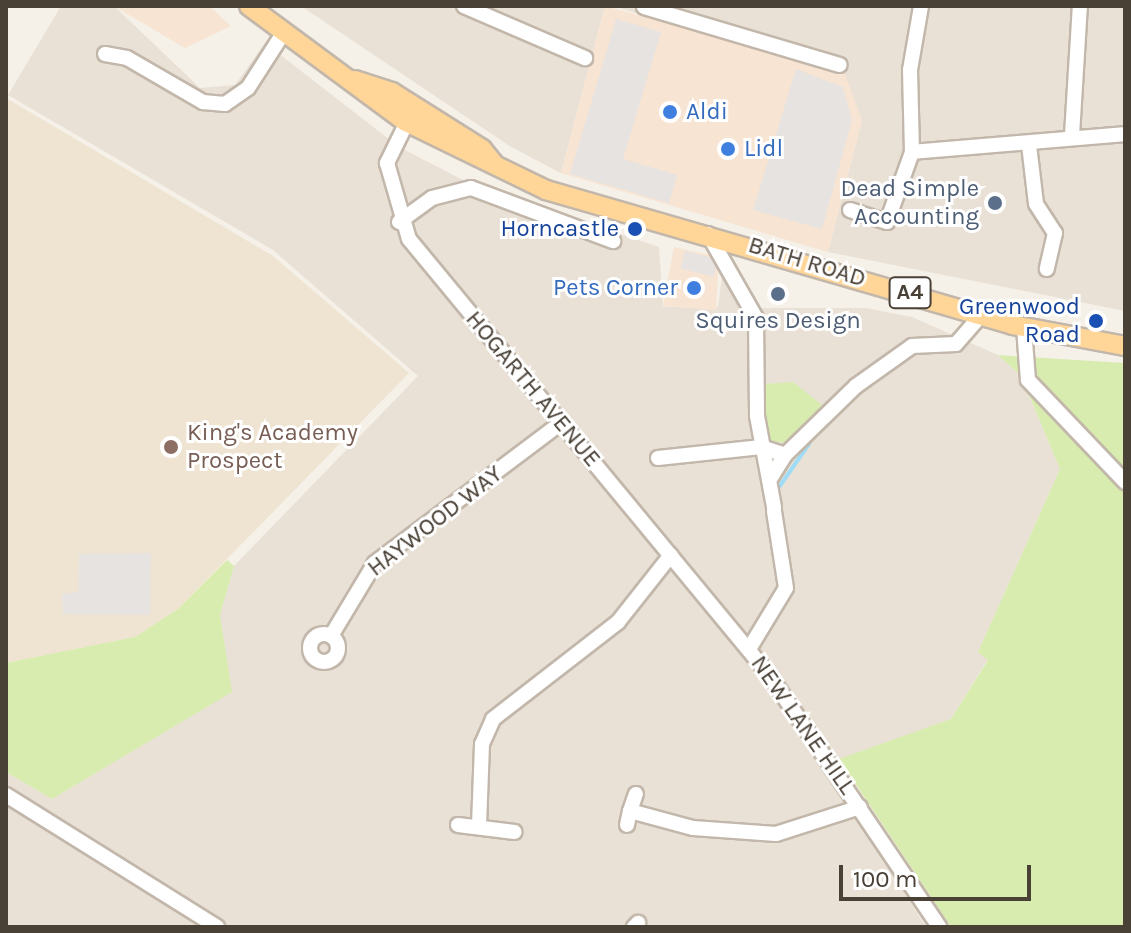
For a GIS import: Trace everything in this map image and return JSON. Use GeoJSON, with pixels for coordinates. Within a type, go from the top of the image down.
{"type":"FeatureCollection","features":[{"type":"Feature","properties":{"kind":"main road","name":"BATH ROAD"},"geometry":{"type":"LineString","coordinates":[[249,6],[351,79],[411,115],[482,149],[494,164],[580,203],[708,234],[1024,328],[1125,346]]}},
{"type":"Feature","properties":{"kind":"street"},"geometry":{"type":"LineString","coordinates":[[464,6],[585,58]]}},
{"type":"Feature","properties":{"kind":"street"},"geometry":{"type":"LineString","coordinates":[[494,21],[500,6]]}},
{"type":"Feature","properties":{"kind":"street"},"geometry":{"type":"LineString","coordinates":[[850,210],[887,222],[912,152],[910,70],[921,6]]}},
{"type":"Feature","properties":{"kind":"street"},"geometry":{"type":"LineString","coordinates":[[1072,135],[1080,6]]}},
{"type":"Feature","properties":{"kind":"street"},"geometry":{"type":"LineString","coordinates":[[644,7],[668,10],[840,65]]}},
{"type":"Feature","properties":{"kind":"street"},"geometry":{"type":"LineString","coordinates":[[105,54],[127,58],[203,102],[225,104],[248,88],[284,32]]}},
{"type":"Feature","properties":{"kind":"street","name":"HOGARTH AVENUE"},"geometry":{"type":"LineString","coordinates":[[411,115],[387,163],[399,222],[749,649]]}},
{"type":"Feature","properties":{"kind":"street"},"geometry":{"type":"LineString","coordinates":[[912,152],[1029,145],[1072,135],[1125,134]]}},
{"type":"Feature","properties":{"kind":"street"},"geometry":{"type":"LineString","coordinates":[[1029,145],[1036,204],[1055,233],[1047,269]]}},
{"type":"Feature","properties":{"kind":"street"},"geometry":{"type":"LineString","coordinates":[[399,222],[432,198],[471,188],[613,241]]}},
{"type":"Feature","properties":{"kind":"street","name":"NEW LANE HILL"},"geometry":{"type":"LineString","coordinates":[[708,234],[756,318],[761,447],[770,479],[786,588],[749,649],[860,807],[939,927]]}},
{"type":"Feature","properties":{"kind":"street"},"geometry":{"type":"LineString","coordinates":[[770,479],[785,455],[856,386],[912,346],[956,344],[980,316]]}},
{"type":"Feature","properties":{"kind":"street"},"geometry":{"type":"LineString","coordinates":[[1024,328],[1028,380],[1125,482]]}},
{"type":"Feature","properties":{"kind":"street","name":"HAYWOOD WAY"},"geometry":{"type":"LineString","coordinates":[[331,636],[375,563],[561,423]]}},
{"type":"Feature","properties":{"kind":"street"},"geometry":{"type":"LineString","coordinates":[[658,458],[761,447],[785,455]]}},
{"type":"Feature","properties":{"kind":"street"},"geometry":{"type":"LineString","coordinates":[[479,826],[482,744],[493,719],[618,622],[671,555]]}},
{"type":"Feature","properties":{"kind":"street"},"geometry":{"type":"LineString","coordinates":[[636,794],[628,818],[765,834],[860,807]]}},
{"type":"Feature","properties":{"kind":"street"},"geometry":{"type":"LineString","coordinates":[[6,795],[217,927]]}},
{"type":"Feature","properties":{"kind":"street"},"geometry":{"type":"LineString","coordinates":[[458,825],[515,832]]}},
{"type":"Feature","properties":{"kind":"shaded area"},"geometry":{"type":"Polygon","coordinates":[[[61,6],[114,6],[200,88],[235,85],[265,43],[399,147],[465,181],[659,247],[663,307],[718,307],[722,276],[730,276],[747,308],[866,308],[912,317],[998,355],[1021,376],[1060,469],[978,652],[988,659],[951,719],[824,766],[926,927],[6,927],[6,772],[52,799],[231,692],[220,615],[234,566],[418,376],[273,250],[8,95],[61,6]]]}},
{"type":"Feature","properties":{"kind":"shaded area"},"geometry":{"type":"Polygon","coordinates":[[[114,6],[209,6],[231,26],[185,48],[114,6]]]}},
{"type":"Feature","properties":{"kind":"shaded area"},"geometry":{"type":"Polygon","coordinates":[[[301,6],[605,6],[561,173],[511,147],[301,6]]]}},
{"type":"Feature","properties":{"kind":"shaded area"},"geometry":{"type":"Polygon","coordinates":[[[605,6],[844,72],[862,120],[828,252],[561,173],[605,6]]]}},
{"type":"Feature","properties":{"kind":"shaded area"},"geometry":{"type":"Polygon","coordinates":[[[613,6],[1125,6],[1125,311],[828,252],[862,120],[707,35],[613,6]]]}},
{"type":"Feature","properties":{"kind":"shaded area"},"geometry":{"type":"Polygon","coordinates":[[[616,19],[661,32],[623,159],[677,175],[669,203],[570,174],[616,19]]]}},
{"type":"Feature","properties":{"kind":"shaded area"},"geometry":{"type":"Polygon","coordinates":[[[796,69],[843,87],[852,120],[822,229],[753,210],[796,69]]]}},
{"type":"Feature","properties":{"kind":"shaded area","name":"King's Academy Prospect"},"geometry":{"type":"Polygon","coordinates":[[[6,98],[273,256],[409,373],[178,609],[135,637],[6,663],[6,98]]]}},
{"type":"Feature","properties":{"kind":"shaded area"},"geometry":{"type":"Polygon","coordinates":[[[674,247],[719,257],[716,310],[663,306],[674,247]]]}},
{"type":"Feature","properties":{"kind":"shaded area"},"geometry":{"type":"Polygon","coordinates":[[[685,251],[718,259],[714,277],[681,268],[685,251]]]}},
{"type":"Feature","properties":{"kind":"shaded area"},"geometry":{"type":"Polygon","coordinates":[[[151,553],[150,615],[63,614],[62,594],[78,592],[79,554],[151,553]]]}},
{"type":"Feature","properties":{"kind":"green space"},"geometry":{"type":"Polygon","coordinates":[[[998,355],[1125,363],[1125,927],[951,927],[839,759],[951,719],[988,660],[978,652],[1060,469],[1021,376],[998,355]]]}},
{"type":"Feature","properties":{"kind":"green space"},"geometry":{"type":"Polygon","coordinates":[[[793,382],[827,409],[791,443],[766,441],[765,384],[793,382]]]}},
{"type":"Feature","properties":{"kind":"green space"},"geometry":{"type":"Polygon","coordinates":[[[227,560],[234,566],[220,615],[232,692],[52,799],[6,772],[6,663],[135,637],[178,609],[227,560]]]}},
{"type":"Feature","properties":{"kind":"waterway"},"geometry":{"type":"LineString","coordinates":[[777,490],[809,444]]}},
{"type":"Feature","properties":{"kind":"waterway"},"geometry":{"type":"LineString","coordinates":[[787,554],[790,573]]}},
{"type":"Feature","properties":{"kind":"place","name":"Aldi"},"geometry":{"type":"Point","coordinates":[670,112]}},
{"type":"Feature","properties":{"kind":"place","name":"Lidl"},"geometry":{"type":"Point","coordinates":[728,149]}},
{"type":"Feature","properties":{"kind":"place","name":"Dead Simple Accounting"},"geometry":{"type":"Point","coordinates":[995,203]}},
{"type":"Feature","properties":{"kind":"place","name":"Horncastle"},"geometry":{"type":"Point","coordinates":[635,229]}},
{"type":"Feature","properties":{"kind":"place","name":"Pets Corner"},"geometry":{"type":"Point","coordinates":[694,288]}},
{"type":"Feature","properties":{"kind":"place","name":"Squires Design"},"geometry":{"type":"Point","coordinates":[778,294]}},
{"type":"Feature","properties":{"kind":"place","name":"Greenwood Road"},"geometry":{"type":"Point","coordinates":[1096,321]}},
{"type":"Feature","properties":{"kind":"place","name":"King's Academy Prospect"},"geometry":{"type":"Point","coordinates":[171,447]}}]}
